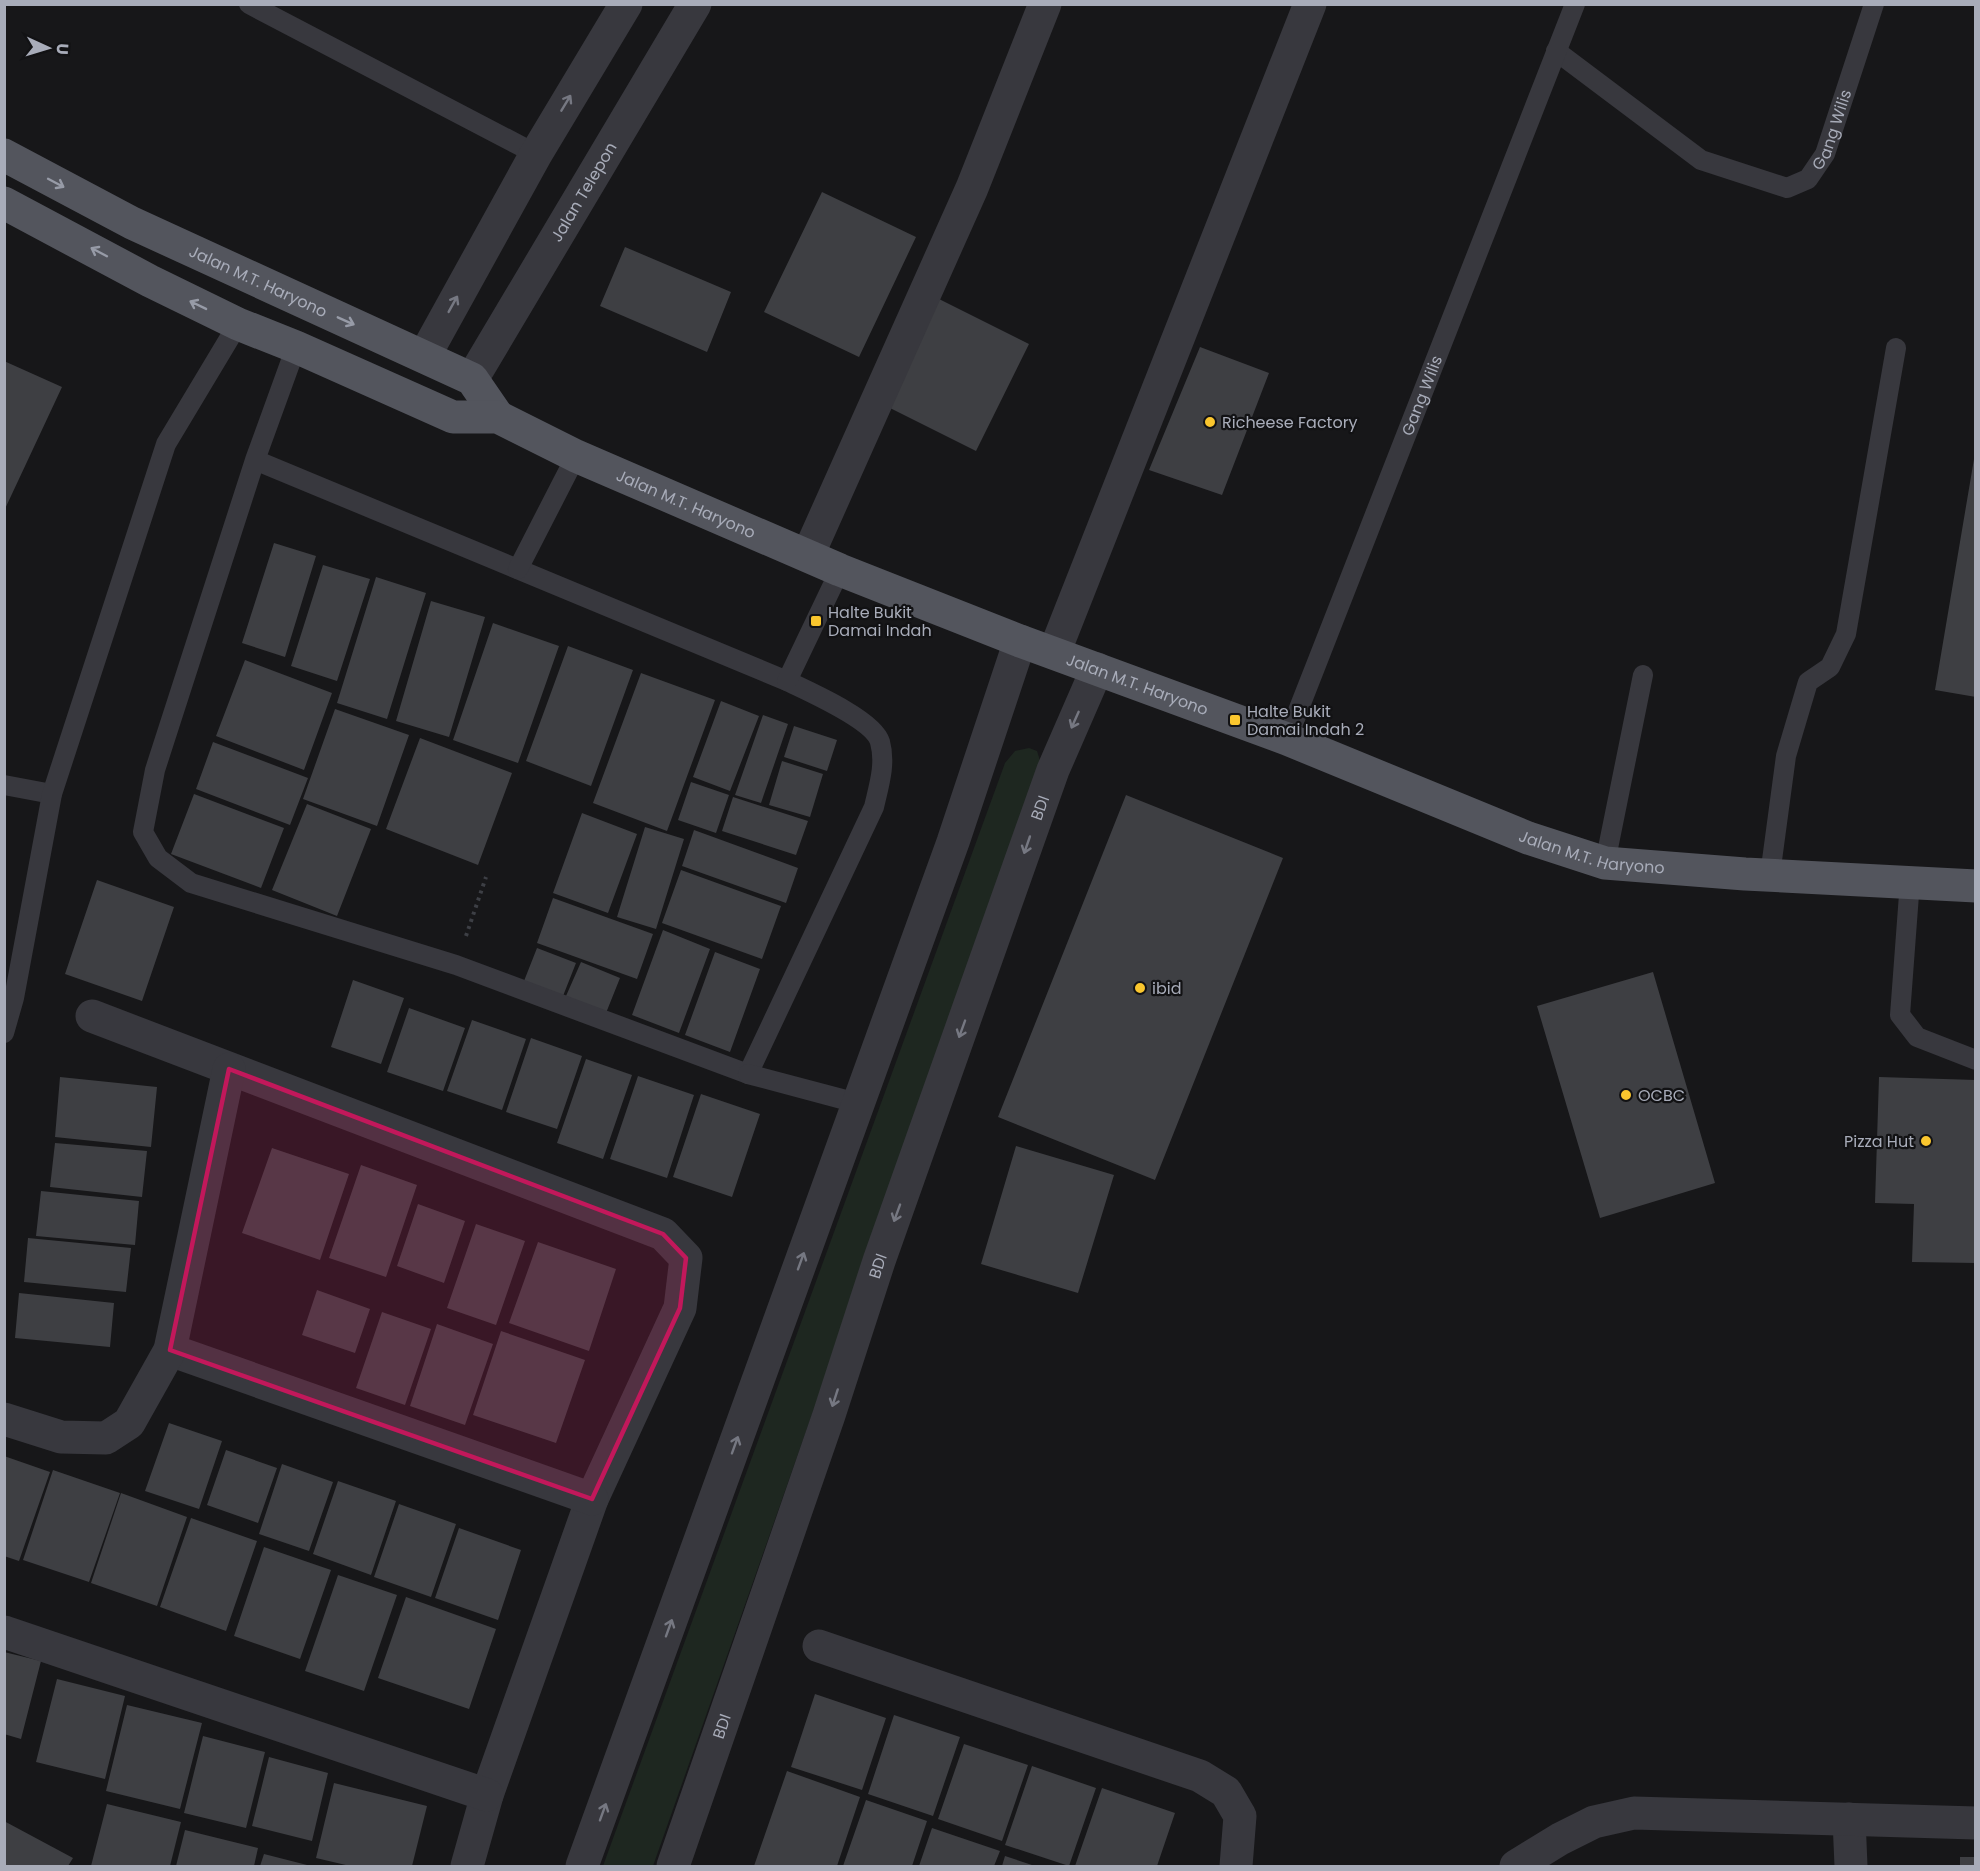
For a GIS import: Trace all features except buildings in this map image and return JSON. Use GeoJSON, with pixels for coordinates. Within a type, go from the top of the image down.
{"type":"FeatureCollection","features":[{"type":"Feature","properties":{"kind":"main road","name":"Jalan M.T. Haryono"},"geometry":{"type":"LineString","coordinates":[[4,155],[153,233],[425,355],[472,379],[498,417]]}},
{"type":"Feature","properties":{"kind":"main road","name":"Jalan M.T. Haryono"},"geometry":{"type":"LineString","coordinates":[[4,202],[150,281],[238,324],[296,347],[453,417],[498,417],[576,456],[840,570],[1020,641],[1287,739],[1528,838],[1605,862],[1770,875],[1976,886]]}},
{"type":"Feature","properties":{"kind":"main road"},"geometry":{"type":"LineString","coordinates":[[405,395],[425,355]]}},
{"type":"Feature","properties":{"kind":"main road"},"geometry":{"type":"LineString","coordinates":[[453,417],[472,379]]}},
{"type":"Feature","properties":{"kind":"street"},"geometry":{"type":"LineString","coordinates":[[425,355],[536,154],[626,4]]}},
{"type":"Feature","properties":{"kind":"street","name":"Jalan Telepon"},"geometry":{"type":"LineString","coordinates":[[472,379],[694,4]]}},
{"type":"Feature","properties":{"kind":"street"},"geometry":{"type":"LineString","coordinates":[[808,555],[972,188],[1045,4]]}},
{"type":"Feature","properties":{"kind":"street"},"geometry":{"type":"LineString","coordinates":[[1054,653],[1310,4]]}},
{"type":"Feature","properties":{"kind":"street"},"geometry":{"type":"LineString","coordinates":[[582,1866],[953,842],[1020,641]]}},
{"type":"Feature","properties":{"kind":"street","name":"BDI"},"geometry":{"type":"LineString","coordinates":[[673,1866],[769,1593],[879,1261],[1053,770],[1097,669]]}},
{"type":"Feature","properties":{"kind":"street"},"geometry":{"type":"LineString","coordinates":[[92,1016],[663,1234],[686,1258],[680,1308],[592,1499],[488,1796],[467,1866]]}},
{"type":"Feature","properties":{"kind":"street"},"geometry":{"type":"LineString","coordinates":[[4,1419],[61,1437],[106,1438],[129,1423],[170,1350],[229,1069]]}},
{"type":"Feature","properties":{"kind":"street"},"geometry":{"type":"LineString","coordinates":[[170,1350],[592,1499]]}},
{"type":"Feature","properties":{"kind":"street"},"geometry":{"type":"LineString","coordinates":[[4,1632],[488,1796]]}},
{"type":"Feature","properties":{"kind":"street"},"geometry":{"type":"LineString","coordinates":[[819,1646],[1200,1776],[1226,1792],[1240,1816],[1236,1866]]}},
{"type":"Feature","properties":{"kind":"street"},"geometry":{"type":"LineString","coordinates":[[1516,1866],[1560,1839],[1594,1822],[1634,1813],[1976,1823]]}},
{"type":"Feature","properties":{"kind":"street"},"geometry":{"type":"LineString","coordinates":[[1849,1819],[1851,1866]]}},
{"type":"Feature","properties":{"kind":"lane"},"geometry":{"type":"LineString","coordinates":[[249,4],[536,154]]}},
{"type":"Feature","properties":{"kind":"lane","name":"Gang Wilis"},"geometry":{"type":"LineString","coordinates":[[1287,739],[1575,4]]}},
{"type":"Feature","properties":{"kind":"lane","name":"Gang Wilis"},"geometry":{"type":"LineString","coordinates":[[1556,51],[1701,160],[1786,188],[1808,179],[1825,154],[1874,4]]}},
{"type":"Feature","properties":{"kind":"lane"},"geometry":{"type":"LineString","coordinates":[[4,1033],[14,998],[52,794],[166,444],[238,324]]}},
{"type":"Feature","properties":{"kind":"lane"},"geometry":{"type":"LineString","coordinates":[[296,347],[255,460],[155,770],[142,832],[158,858],[191,883],[456,965],[748,1074],[857,1103]]}},
{"type":"Feature","properties":{"kind":"lane"},"geometry":{"type":"LineString","coordinates":[[1770,875],[1786,756],[1808,682],[1830,667],[1846,634],[1896,348]]}},
{"type":"Feature","properties":{"kind":"lane"},"geometry":{"type":"LineString","coordinates":[[518,569],[576,456]]}},
{"type":"Feature","properties":{"kind":"lane"},"geometry":{"type":"LineString","coordinates":[[255,460],[787,681],[857,717],[879,739],[883,769],[874,807],[748,1074]]}},
{"type":"Feature","properties":{"kind":"lane"},"geometry":{"type":"LineString","coordinates":[[787,681],[840,570]]}},
{"type":"Feature","properties":{"kind":"lane"},"geometry":{"type":"LineString","coordinates":[[1605,862],[1643,675]]}},
{"type":"Feature","properties":{"kind":"lane"},"geometry":{"type":"LineString","coordinates":[[4,785],[52,794]]}},
{"type":"Feature","properties":{"kind":"lane"},"geometry":{"type":"LineString","coordinates":[[1911,881],[1900,1015],[1917,1037],[1976,1059]]}},
{"type":"Feature","properties":{"kind":"path"},"geometry":{"type":"LineString","coordinates":[[456,965],[486,877]]}},
{"type":"Feature","properties":{"kind":"highlighted area"},"geometry":{"type":"Polygon","coordinates":[[[229,1069],[663,1234],[686,1258],[680,1308],[592,1499],[170,1350],[229,1069]]]}},
{"type":"Feature","properties":{"kind":"shaded area"},"geometry":{"type":"Polygon","coordinates":[[[1029,748],[1037,751],[1041,764],[653,1866],[603,1866],[1005,763],[1015,751],[1029,748]]]}},
{"type":"Feature","properties":{"kind":"place","name":"Richeese Factory"},"geometry":{"type":"Point","coordinates":[1210,422]}},
{"type":"Feature","properties":{"kind":"place","name":"Halte Bukit Damai Indah"},"geometry":{"type":"Point","coordinates":[816,621]}},
{"type":"Feature","properties":{"kind":"place","name":"Halte Bukit Damai Indah 2"},"geometry":{"type":"Point","coordinates":[1235,720]}},
{"type":"Feature","properties":{"kind":"place","name":"ibid"},"geometry":{"type":"Point","coordinates":[1140,988]}},
{"type":"Feature","properties":{"kind":"place","name":"OCBC"},"geometry":{"type":"Point","coordinates":[1626,1095]}},
{"type":"Feature","properties":{"kind":"place","name":"Pizza Hut"},"geometry":{"type":"Point","coordinates":[1926,1141]}}]}
